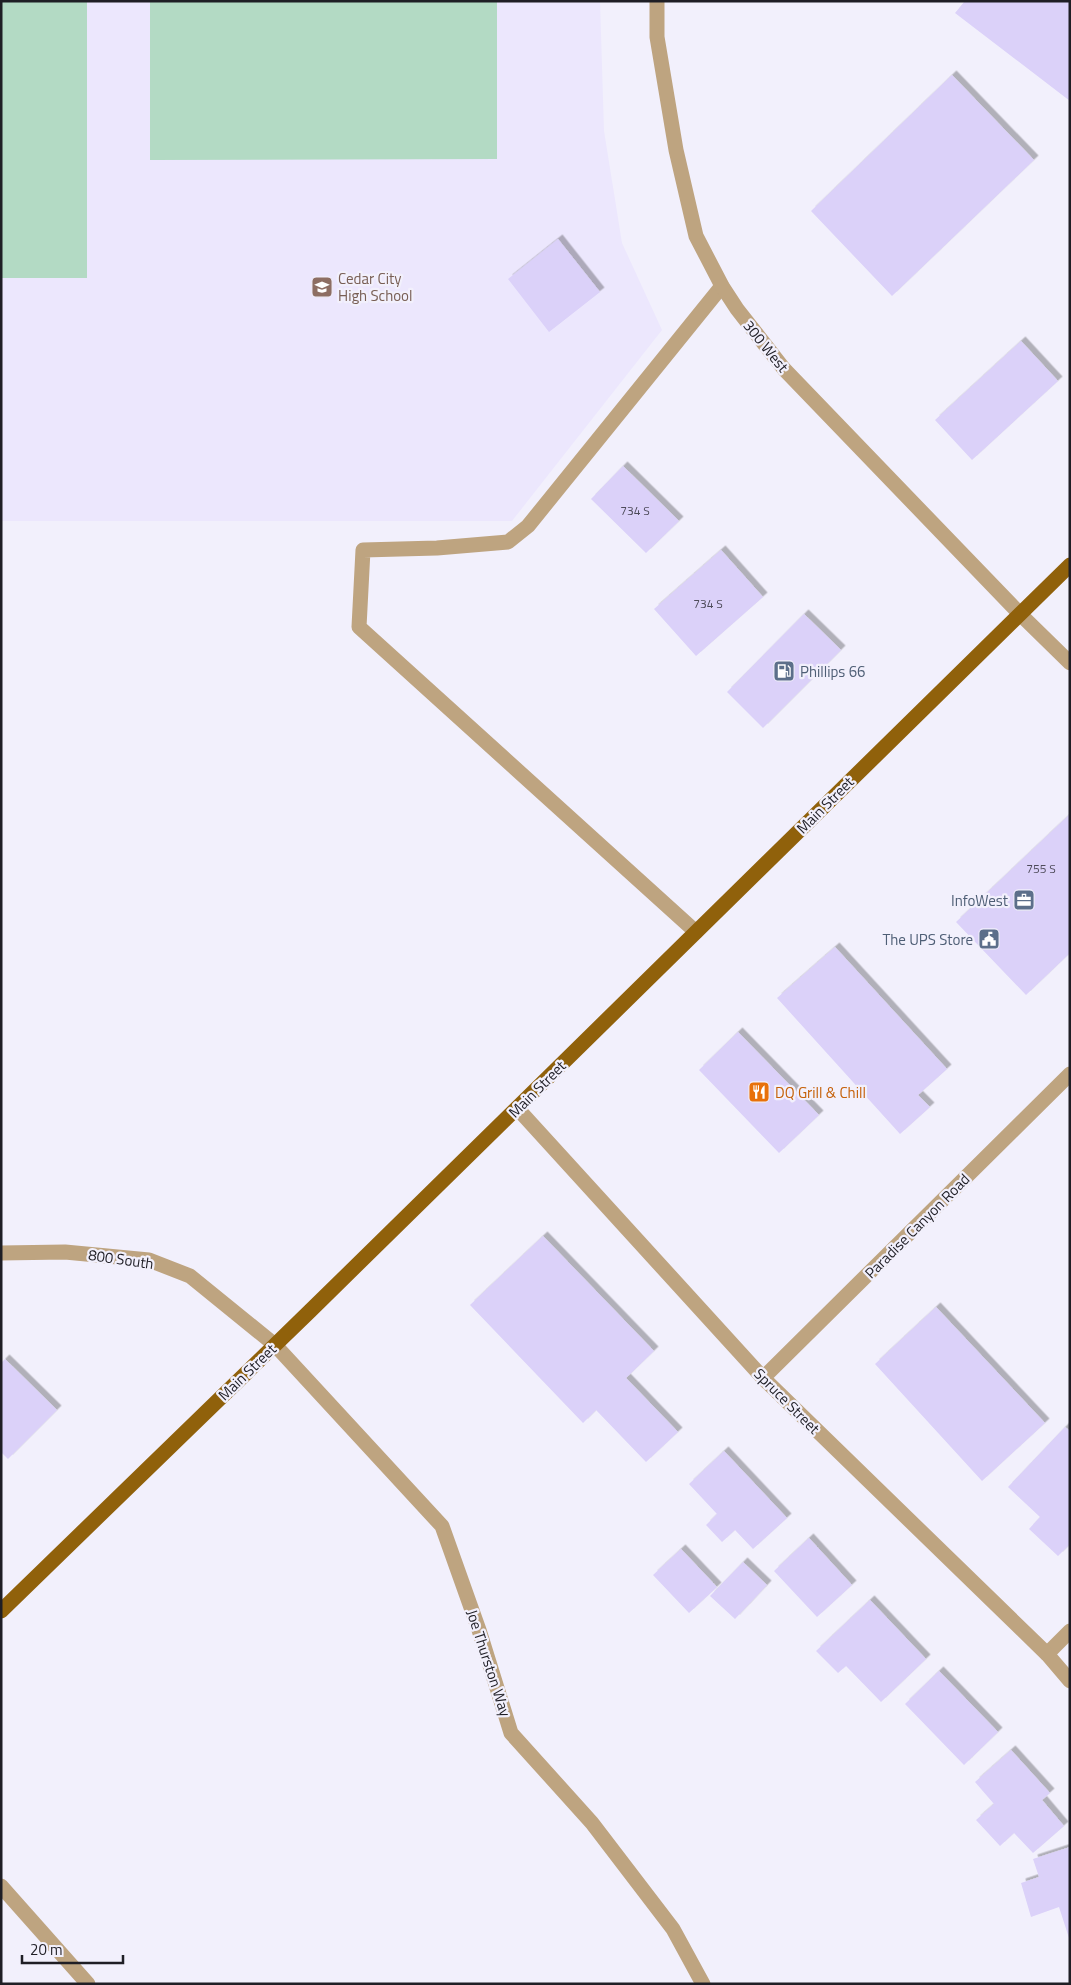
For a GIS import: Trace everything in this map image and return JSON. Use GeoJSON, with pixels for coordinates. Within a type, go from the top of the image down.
{"type":"FeatureCollection","features":[{"type":"Feature","properties":{"kind":"main road","name":"Main Street"},"geometry":{"type":"LineString","coordinates":[[1,1611],[275,1345],[1070,565]]}},
{"type":"Feature","properties":{"kind":"street","name":"300 West"},"geometry":{"type":"LineString","coordinates":[[657,1],[657,37],[676,150],[696,236],[722,286],[784,369],[1070,664]]}},
{"type":"Feature","properties":{"kind":"street"},"geometry":{"type":"LineString","coordinates":[[696,932],[359,627],[363,550],[438,548],[508,542],[528,526],[722,286]]}},
{"type":"Feature","properties":{"kind":"street","name":"Paradise Canyon Road"},"geometry":{"type":"LineString","coordinates":[[763,1378],[1070,1074]]}},
{"type":"Feature","properties":{"kind":"street","name":"Spruce Street"},"geometry":{"type":"LineString","coordinates":[[517,1108],[763,1378],[1047,1654],[1070,1681]]}},
{"type":"Feature","properties":{"kind":"street","name":"800 South"},"geometry":{"type":"LineString","coordinates":[[1,1253],[65,1252],[149,1260],[190,1276],[275,1345]]}},
{"type":"Feature","properties":{"kind":"street","name":"Joe Thurston Way"},"geometry":{"type":"LineString","coordinates":[[275,1345],[442,1526],[479,1630],[511,1733],[592,1823],[673,1929],[703,1984]]}},
{"type":"Feature","properties":{"kind":"street"},"geometry":{"type":"LineString","coordinates":[[1047,1654],[1070,1631]]}},
{"type":"Feature","properties":{"kind":"street"},"geometry":{"type":"LineString","coordinates":[[1,1886],[88,1984]]}},
{"type":"Feature","properties":{"kind":"shaded area","name":"Cedar City High School"},"geometry":{"type":"Polygon","coordinates":[[[1,1],[600,1],[604,131],[622,243],[662,330],[512,521],[1,521],[1,1]]]}},
{"type":"Feature","properties":{"kind":"green space"},"geometry":{"type":"Polygon","coordinates":[[[1,1],[87,1],[87,278],[1,278],[1,1]]]}},
{"type":"Feature","properties":{"kind":"green space"},"geometry":{"type":"Polygon","coordinates":[[[150,1],[497,1],[497,159],[150,160],[150,1]]]}},
{"type":"Feature","properties":{"kind":"building"},"geometry":{"type":"Polygon","coordinates":[[[965,1],[1070,1],[1070,101],[955,13],[965,1]]]}},
{"type":"Feature","properties":{"kind":"building"},"geometry":{"type":"Polygon","coordinates":[[[952,75],[1034,160],[892,296],[811,211],[952,75]]]}},
{"type":"Feature","properties":{"kind":"building"},"geometry":{"type":"Polygon","coordinates":[[[558,239],[600,292],[549,332],[508,279],[558,239]]]}},
{"type":"Feature","properties":{"kind":"building"},"geometry":{"type":"Polygon","coordinates":[[[1021,341],[1058,381],[972,460],[935,420],[1021,341]]]}},
{"type":"Feature","properties":{"kind":"building"},"geometry":{"type":"Polygon","coordinates":[[[623,466],[679,521],[646,553],[591,499],[623,466]]]}},
{"type":"Feature","properties":{"kind":"building"},"geometry":{"type":"Polygon","coordinates":[[[721,550],[763,597],[696,656],[654,609],[721,550]]]}},
{"type":"Feature","properties":{"kind":"building","name":"Phillips 66"},"geometry":{"type":"Polygon","coordinates":[[[804,614],[841,650],[763,728],[727,692],[804,614]]]}},
{"type":"Feature","properties":{"kind":"building"},"geometry":{"type":"Polygon","coordinates":[[[1070,814],[1070,953],[1026,995],[956,922],[1070,814]]]}},
{"type":"Feature","properties":{"kind":"building"},"geometry":{"type":"Polygon","coordinates":[[[835,947],[947,1069],[918,1095],[930,1107],[900,1134],[777,998],[835,947]]]}},
{"type":"Feature","properties":{"kind":"building","name":"DQ Grill & Chill"},"geometry":{"type":"Polygon","coordinates":[[[738,1032],[819,1115],[779,1153],[699,1070],[738,1032]]]}},
{"type":"Feature","properties":{"kind":"building"},"geometry":{"type":"Polygon","coordinates":[[[543,1236],[654,1351],[626,1378],[678,1432],[646,1462],[596,1410],[583,1423],[470,1305],[543,1236]]]}},
{"type":"Feature","properties":{"kind":"building"},"geometry":{"type":"Polygon","coordinates":[[[936,1307],[1045,1423],[982,1481],[875,1364],[936,1307]]]}},
{"type":"Feature","properties":{"kind":"building"},"geometry":{"type":"Polygon","coordinates":[[[5,1359],[57,1410],[8,1459],[1,1452],[1,1363],[5,1359]]]}},
{"type":"Feature","properties":{"kind":"building"},"geometry":{"type":"Polygon","coordinates":[[[1065,1427],[1070,1431],[1070,1544],[1058,1556],[1029,1529],[1040,1517],[1008,1487],[1065,1427]]]}},
{"type":"Feature","properties":{"kind":"building"},"geometry":{"type":"Polygon","coordinates":[[[724,1451],[787,1518],[753,1549],[735,1530],[722,1542],[706,1525],[717,1514],[689,1484],[724,1451]]]}},
{"type":"Feature","properties":{"kind":"building"},"geometry":{"type":"Polygon","coordinates":[[[809,1538],[852,1585],[817,1617],[774,1571],[809,1538]]]}},
{"type":"Feature","properties":{"kind":"building"},"geometry":{"type":"Polygon","coordinates":[[[681,1549],[717,1587],[689,1613],[653,1575],[681,1549]]]}},
{"type":"Feature","properties":{"kind":"building"},"geometry":{"type":"Polygon","coordinates":[[[743,1562],[767,1585],[735,1619],[710,1596],[743,1562]]]}},
{"type":"Feature","properties":{"kind":"building"},"geometry":{"type":"Polygon","coordinates":[[[870,1600],[926,1659],[881,1702],[846,1666],[838,1673],[816,1651],[870,1600]]]}},
{"type":"Feature","properties":{"kind":"building"},"geometry":{"type":"Polygon","coordinates":[[[939,1671],[998,1732],[964,1765],[905,1704],[939,1671]]]}},
{"type":"Feature","properties":{"kind":"building"},"geometry":{"type":"Polygon","coordinates":[[[1011,1750],[1050,1793],[1042,1800],[1064,1826],[1033,1853],[1014,1833],[1000,1846],[976,1820],[994,1804],[975,1782],[1011,1750]]]}},
{"type":"Feature","properties":{"kind":"building"},"geometry":{"type":"Polygon","coordinates":[[[1070,1847],[1069,1938],[1059,1907],[1031,1917],[1021,1883],[1039,1877],[1033,1859],[1070,1847]]]}},
{"type":"Feature","properties":{"kind":"place","name":"Cedar City High School"},"geometry":{"type":"Point","coordinates":[322,287]}},
{"type":"Feature","properties":{"kind":"place","name":"Phillips 66"},"geometry":{"type":"Point","coordinates":[784,671]}},
{"type":"Feature","properties":{"kind":"place","name":"InfoWest"},"geometry":{"type":"Point","coordinates":[1024,900]}},
{"type":"Feature","properties":{"kind":"place","name":"The UPS Store"},"geometry":{"type":"Point","coordinates":[989,939]}},
{"type":"Feature","properties":{"kind":"place","name":"DQ Grill & Chill"},"geometry":{"type":"Point","coordinates":[759,1092]}}]}
